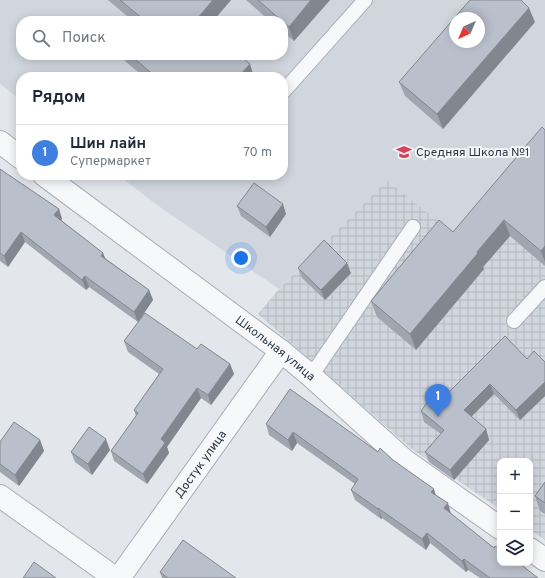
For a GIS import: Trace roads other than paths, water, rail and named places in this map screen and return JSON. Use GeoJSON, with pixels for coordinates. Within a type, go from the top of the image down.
{"type":"FeatureCollection","features":[{"type":"Feature","properties":{"kind":"street"},"geometry":{"type":"LineString","coordinates":[[0,142],[16,154]]}},
{"type":"Feature","properties":{"kind":"street","name":"Школьная улица"},"geometry":{"type":"LineString","coordinates":[[51,180],[280,351],[311,376],[404,460],[497,526]]}},
{"type":"Feature","properties":{"kind":"street","name":"Достук улица"},"geometry":{"type":"LineString","coordinates":[[119,578],[280,351]]}},
{"type":"Feature","properties":{"kind":"street"},"geometry":{"type":"LineString","coordinates":[[0,496],[115,578]]}},
{"type":"Feature","properties":{"kind":"street"},"geometry":{"type":"LineString","coordinates":[[533,551],[545,560]]}},
{"type":"Feature","properties":{"kind":"lane"},"geometry":{"type":"LineString","coordinates":[[288,86],[365,0]]}},
{"type":"Feature","properties":{"kind":"lane"},"geometry":{"type":"LineString","coordinates":[[311,376],[413,227]]}},
{"type":"Feature","properties":{"kind":"lane"},"geometry":{"type":"LineString","coordinates":[[514,321],[545,287]]}},
{"type":"Feature","properties":{"kind":"place","name":"Средняя Школа №1"},"geometry":{"type":"Point","coordinates":[404,152]}},
{"type":"Feature","properties":{"kind":"place","name":"Шин лайн"},"geometry":{"type":"Point","coordinates":[438,417]}}]}
